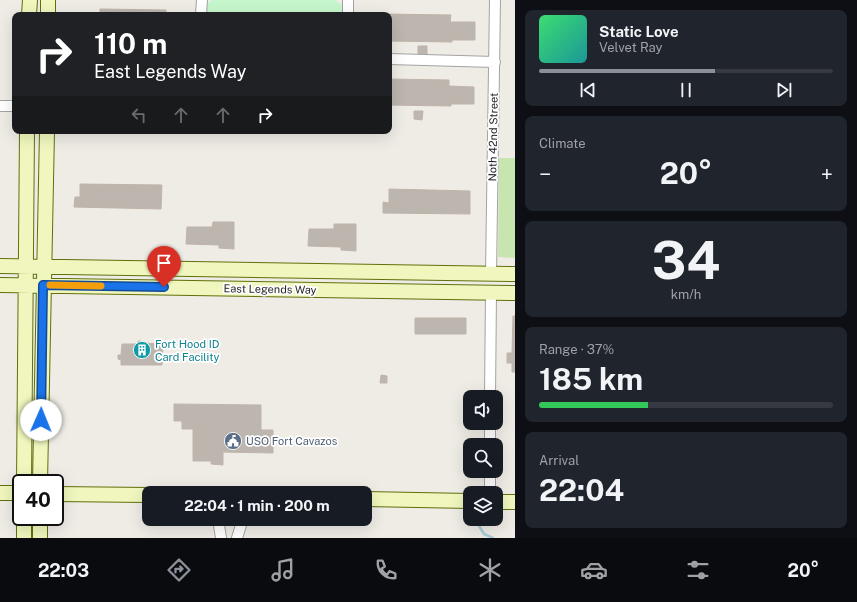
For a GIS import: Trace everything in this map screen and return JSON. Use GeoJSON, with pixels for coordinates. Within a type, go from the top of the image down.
{"type":"FeatureCollection","features":[{"type":"Feature","properties":{"kind":"street"},"geometry":{"type":"LineString","coordinates":[[29,12],[30,0]]}},
{"type":"Feature","properties":{"kind":"street"},"geometry":{"type":"LineString","coordinates":[[48,0],[48,12]]}},
{"type":"Feature","properties":{"kind":"street"},"geometry":{"type":"LineString","coordinates":[[201,12],[202,0]]}},
{"type":"Feature","properties":{"kind":"street"},"geometry":{"type":"LineString","coordinates":[[348,0],[348,12]]}},
{"type":"Feature","properties":{"kind":"street","name":"Noth 42nd Street"},"geometry":{"type":"LineString","coordinates":[[491,274],[495,0]]}},
{"type":"Feature","properties":{"kind":"street"},"geometry":{"type":"LineString","coordinates":[[392,59],[495,62]]}},
{"type":"Feature","properties":{"kind":"street"},"geometry":{"type":"LineString","coordinates":[[0,106],[12,106]]}},
{"type":"Feature","properties":{"kind":"street"},"geometry":{"type":"LineString","coordinates":[[24,474],[27,134]]}},
{"type":"Feature","properties":{"kind":"street"},"geometry":{"type":"LineString","coordinates":[[40,474],[43,266],[47,134]]}},
{"type":"Feature","properties":{"kind":"street","name":"East Legends Way"},"geometry":{"type":"LineString","coordinates":[[0,266],[515,274]]}},
{"type":"Feature","properties":{"kind":"street"},"geometry":{"type":"LineString","coordinates":[[460,292],[484,284],[488,281],[491,274]]}},
{"type":"Feature","properties":{"kind":"street"},"geometry":{"type":"LineString","coordinates":[[490,390],[491,292],[495,286],[515,278]]}},
{"type":"Feature","properties":{"kind":"street","name":"East Legends Way"},"geometry":{"type":"LineString","coordinates":[[0,285],[515,293]]}},
{"type":"Feature","properties":{"kind":"street"},"geometry":{"type":"LineString","coordinates":[[0,493],[12,493]]}},
{"type":"Feature","properties":{"kind":"street"},"geometry":{"type":"LineString","coordinates":[[64,494],[142,495]]}},
{"type":"Feature","properties":{"kind":"street"},"geometry":{"type":"LineString","coordinates":[[372,499],[463,501]]}},
{"type":"Feature","properties":{"kind":"street"},"geometry":{"type":"LineString","coordinates":[[503,502],[515,502]]}},
{"type":"Feature","properties":{"kind":"street"},"geometry":{"type":"LineString","coordinates":[[24,526],[24,538]]}},
{"type":"Feature","properties":{"kind":"street"},"geometry":{"type":"LineString","coordinates":[[40,526],[40,538]]}},
{"type":"Feature","properties":{"kind":"street"},"geometry":{"type":"LineString","coordinates":[[219,526],[221,538]]}},
{"type":"Feature","properties":{"kind":"street"},"geometry":{"type":"LineString","coordinates":[[237,538],[241,526]]}},
{"type":"Feature","properties":{"kind":"green space"},"geometry":{"type":"Polygon","coordinates":[[[212,0],[334,0],[339,2],[345,12],[204,12],[208,3],[212,0]]]}},
{"type":"Feature","properties":{"kind":"green space"},"geometry":{"type":"Polygon","coordinates":[[[499,158],[515,158],[515,258],[498,257],[499,158]]]}},
{"type":"Feature","properties":{"kind":"building"},"geometry":{"type":"Polygon","coordinates":[[[100,9],[166,10],[166,12],[100,12],[100,9]]]}},
{"type":"Feature","properties":{"kind":"building"},"geometry":{"type":"Polygon","coordinates":[[[392,14],[451,15],[450,22],[475,22],[475,40],[452,40],[452,42],[392,41],[392,14]]]}},
{"type":"Feature","properties":{"kind":"building"},"geometry":{"type":"Polygon","coordinates":[[[418,46],[427,46],[427,55],[418,54],[418,46]]]}},
{"type":"Feature","properties":{"kind":"building"},"geometry":{"type":"Polygon","coordinates":[[[392,79],[449,80],[449,86],[474,87],[474,104],[451,104],[451,106],[392,105],[392,79]]]}},
{"type":"Feature","properties":{"kind":"building"},"geometry":{"type":"Polygon","coordinates":[[[414,111],[423,111],[422,120],[414,119],[414,111]]]}},
{"type":"Feature","properties":{"kind":"building"},"geometry":{"type":"Polygon","coordinates":[[[80,184],[162,185],[161,209],[74,207],[75,197],[80,197],[80,184]]]}},
{"type":"Feature","properties":{"kind":"building"},"geometry":{"type":"Polygon","coordinates":[[[389,189],[470,191],[470,214],[383,213],[383,202],[389,203],[389,189]]]}},
{"type":"Feature","properties":{"kind":"building"},"geometry":{"type":"Polygon","coordinates":[[[213,222],[234,222],[234,249],[219,248],[219,245],[186,244],[187,227],[212,227],[213,222]]]}},
{"type":"Feature","properties":{"kind":"building"},"geometry":{"type":"Polygon","coordinates":[[[334,224],[356,224],[356,251],[341,250],[341,247],[308,246],[309,229],[334,229],[334,224]]]}},
{"type":"Feature","properties":{"kind":"building"},"geometry":{"type":"Polygon","coordinates":[[[513,316],[515,316],[515,372],[512,372],[512,363],[507,363],[507,353],[512,353],[513,316]]]}},
{"type":"Feature","properties":{"kind":"building"},"geometry":{"type":"Polygon","coordinates":[[[415,318],[466,318],[466,334],[415,334],[415,318]]]}},
{"type":"Feature","properties":{"kind":"building","name":"Fort Hood ID Card Facility"},"geometry":{"type":"Polygon","coordinates":[[[138,341],[141,341],[141,343],[163,344],[162,365],[121,365],[121,360],[118,359],[118,355],[121,355],[122,344],[138,344],[138,341]]]}},
{"type":"Feature","properties":{"kind":"building"},"geometry":{"type":"Polygon","coordinates":[[[381,375],[387,376],[387,383],[380,383],[381,375]]]}},
{"type":"Feature","properties":{"kind":"building","name":"USO Fort Cavazos"},"geometry":{"type":"Polygon","coordinates":[[[174,404],[261,405],[261,430],[273,430],[273,453],[223,452],[223,465],[211,464],[211,461],[193,461],[193,429],[182,429],[182,421],[174,421],[174,404]]]}},
{"type":"Feature","properties":{"kind":"waterway"},"geometry":{"type":"LineString","coordinates":[[479,526],[484,534],[493,538]]}},
{"type":"Feature","properties":{"kind":"slow traffic"},"geometry":{"type":"LineString","coordinates":[[50,285],[101,286]]}},
{"type":"Feature","properties":{"kind":"place","name":"Fort Hood ID Card Facility"},"geometry":{"type":"Point","coordinates":[142,350]}},
{"type":"Feature","properties":{"kind":"place","name":"USO Fort Cavazos"},"geometry":{"type":"Point","coordinates":[233,441]}},
{"type":"Feature","properties":{"kind":"route"},"geometry":{"type":"LineString","coordinates":[[41,420],[43,285],[164,287]]}}]}
